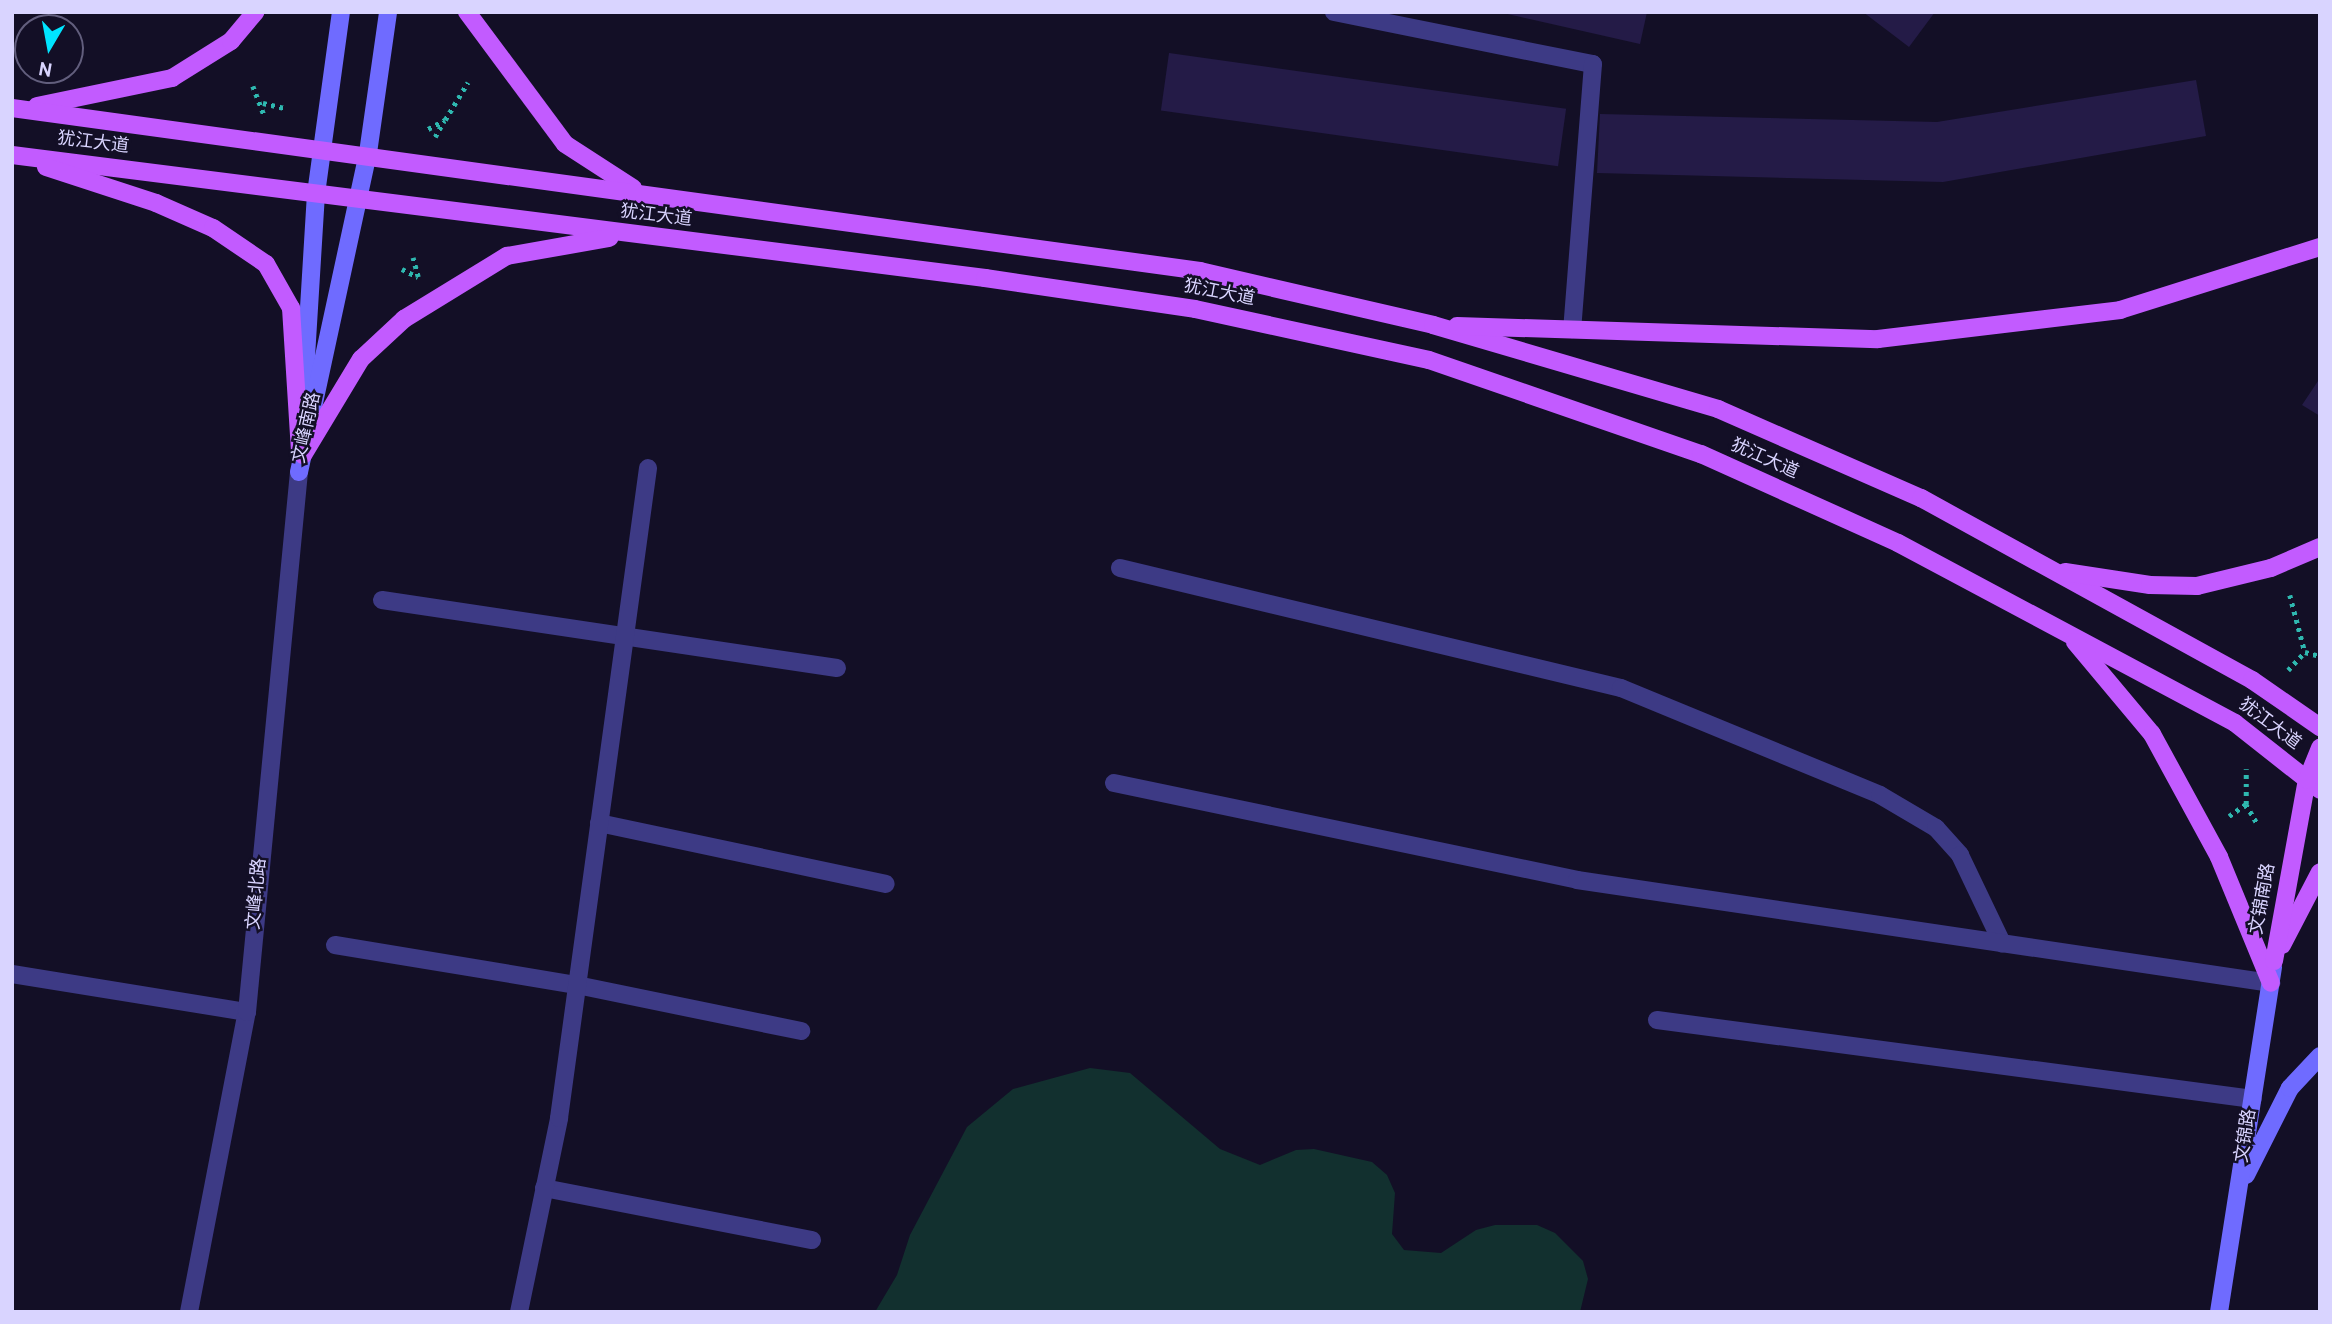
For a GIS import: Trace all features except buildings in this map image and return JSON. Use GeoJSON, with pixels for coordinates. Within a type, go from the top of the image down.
{"type":"FeatureCollection","features":[{"type":"Feature","properties":{"kind":"main road"},"geometry":{"type":"LineString","coordinates":[[17,108],[172,78],[231,41],[255,12]]}},
{"type":"Feature","properties":{"kind":"main road","name":"文峰南路"},"geometry":{"type":"LineString","coordinates":[[300,459],[317,194],[341,12]]}},
{"type":"Feature","properties":{"kind":"main road","name":"文峰南路"},"geometry":{"type":"LineString","coordinates":[[300,459],[368,153],[388,12]]}},
{"type":"Feature","properties":{"kind":"main road"},"geometry":{"type":"LineString","coordinates":[[467,12],[565,144],[639,192]]}},
{"type":"Feature","properties":{"kind":"main road","name":"犹江大道"},"geometry":{"type":"LineString","coordinates":[[17,108],[368,153],[1200,271],[1433,325],[1718,409],[1921,498],[2252,680],[2320,727]]}},
{"type":"Feature","properties":{"kind":"main road"},"geometry":{"type":"LineString","coordinates":[[12,156],[156,203],[213,228],[266,264],[291,308],[300,459]]}},
{"type":"Feature","properties":{"kind":"main road","name":"犹江大道"},"geometry":{"type":"LineString","coordinates":[[12,156],[1195,309],[1429,360],[1701,454],[1898,543],[2235,723],[2314,785]]}},
{"type":"Feature","properties":{"kind":"main road"},"geometry":{"type":"LineString","coordinates":[[300,459],[361,359],[404,319],[507,256],[629,235]]}},
{"type":"Feature","properties":{"kind":"main road"},"geometry":{"type":"LineString","coordinates":[[1433,325],[1878,339],[2120,310],[2320,247]]}},
{"type":"Feature","properties":{"kind":"main road"},"geometry":{"type":"LineString","coordinates":[[2052,570],[2150,585],[2197,586],[2271,568],[2320,547]]}},
{"type":"Feature","properties":{"kind":"main road"},"geometry":{"type":"LineString","coordinates":[[2068,634],[2152,734],[2219,858],[2271,983]]}},
{"type":"Feature","properties":{"kind":"main road","name":"文锦南路"},"geometry":{"type":"LineString","coordinates":[[2274,961],[2320,748]]}},
{"type":"Feature","properties":{"kind":"main road","name":"文锦南路"},"geometry":{"type":"LineString","coordinates":[[2274,961],[2320,872]]}},
{"type":"Feature","properties":{"kind":"main road","name":"文锦路"},"geometry":{"type":"LineString","coordinates":[[2219,1312],[2274,961]]}},
{"type":"Feature","properties":{"kind":"main road"},"geometry":{"type":"LineString","coordinates":[[2238,1190],[2290,1088],[2320,1056]]}},
{"type":"Feature","properties":{"kind":"street"},"geometry":{"type":"LineString","coordinates":[[1334,12],[1593,64],[1572,328]]}},
{"type":"Feature","properties":{"kind":"street","name":"文峰北路"},"geometry":{"type":"LineString","coordinates":[[189,1312],[247,1012],[300,459]]}},
{"type":"Feature","properties":{"kind":"street"},"geometry":{"type":"LineString","coordinates":[[519,1312],[544,1188],[577,985],[648,468]]}},
{"type":"Feature","properties":{"kind":"street"},"geometry":{"type":"LineString","coordinates":[[1120,568],[1621,688],[1880,794],[1936,828],[1960,855],[2002,943]]}},
{"type":"Feature","properties":{"kind":"street"},"geometry":{"type":"LineString","coordinates":[[382,600],[625,634],[837,668]]}},
{"type":"Feature","properties":{"kind":"street"},"geometry":{"type":"LineString","coordinates":[[1114,783],[1577,880],[2271,983]]}},
{"type":"Feature","properties":{"kind":"street"},"geometry":{"type":"LineString","coordinates":[[599,823],[886,884]]}},
{"type":"Feature","properties":{"kind":"street"},"geometry":{"type":"LineString","coordinates":[[335,945],[577,985],[800,1031]]}},
{"type":"Feature","properties":{"kind":"street"},"geometry":{"type":"LineString","coordinates":[[12,974],[247,1012]]}},
{"type":"Feature","properties":{"kind":"street"},"geometry":{"type":"LineString","coordinates":[[1657,1020],[2253,1099]]}},
{"type":"Feature","properties":{"kind":"street"},"geometry":{"type":"LineString","coordinates":[[544,1188],[812,1240]]}},
{"type":"Feature","properties":{"kind":"path"},"geometry":{"type":"LineString","coordinates":[[432,142],[468,82]]}},
{"type":"Feature","properties":{"kind":"path"},"geometry":{"type":"LineString","coordinates":[[253,86],[263,103],[266,125]]}},
{"type":"Feature","properties":{"kind":"path"},"geometry":{"type":"LineString","coordinates":[[263,103],[284,108]]}},
{"type":"Feature","properties":{"kind":"path"},"geometry":{"type":"LineString","coordinates":[[428,129],[444,120]]}},
{"type":"Feature","properties":{"kind":"path"},"geometry":{"type":"LineString","coordinates":[[402,269],[418,277],[413,258]]}},
{"type":"Feature","properties":{"kind":"path"},"geometry":{"type":"LineString","coordinates":[[2290,595],[2305,652]]}},
{"type":"Feature","properties":{"kind":"path"},"geometry":{"type":"LineString","coordinates":[[2305,652],[2320,656]]}},
{"type":"Feature","properties":{"kind":"path"},"geometry":{"type":"LineString","coordinates":[[2288,671],[2305,652]]}},
{"type":"Feature","properties":{"kind":"path"},"geometry":{"type":"LineString","coordinates":[[2246,769],[2246,804],[2258,825]]}},
{"type":"Feature","properties":{"kind":"path"},"geometry":{"type":"LineString","coordinates":[[2220,822],[2246,804]]}},
{"type":"Feature","properties":{"kind":"green space"},"geometry":{"type":"Polygon","coordinates":[[[1090,1068],[1130,1073],[1220,1149],[1260,1165],[1296,1150],[1314,1149],[1372,1162],[1387,1175],[1395,1193],[1392,1234],[1404,1250],[1441,1253],[1476,1230],[1495,1225],[1537,1225],[1555,1233],[1583,1261],[1588,1279],[1580,1312],[875,1312],[897,1275],[910,1235],[967,1127],[1013,1089],[1090,1068]]]}}]}
